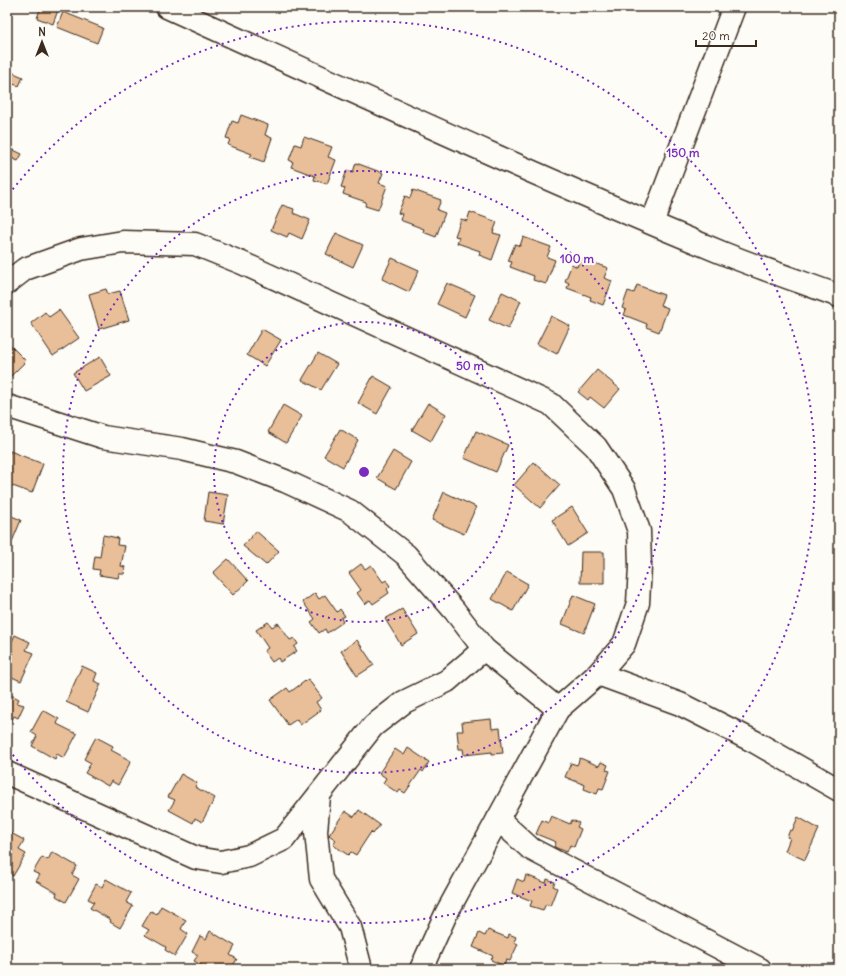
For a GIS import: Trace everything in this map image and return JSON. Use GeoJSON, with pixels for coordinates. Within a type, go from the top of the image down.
{"type":"FeatureCollection","features":[{"type":"Feature","properties":{"kind":"street"},"geometry":{"type":"LineString","coordinates":[[167,7],[440,132],[727,255],[839,296]]}},
{"type":"Feature","properties":{"kind":"street"},"geometry":{"type":"LineString","coordinates":[[652,223],[734,7]]}},
{"type":"Feature","properties":{"kind":"street"},"geometry":{"type":"LineString","coordinates":[[7,282],[24,269],[81,249],[123,242],[195,244],[242,263],[551,404],[596,447],[624,489],[639,531],[640,567],[638,603],[624,644],[598,674],[558,708],[446,914],[421,969]]}},
{"type":"Feature","properties":{"kind":"street"},"geometry":{"type":"LineString","coordinates":[[7,406],[103,437],[182,449],[236,462],[285,481],[350,511],[406,555],[454,610],[484,649],[558,708]]}},
{"type":"Feature","properties":{"kind":"street"},"geometry":{"type":"LineString","coordinates":[[7,773],[196,858],[221,862],[249,856],[284,839],[373,726],[404,702],[447,681],[484,649]]}},
{"type":"Feature","properties":{"kind":"street"},"geometry":{"type":"LineString","coordinates":[[598,674],[680,704],[755,742],[839,790]]}},
{"type":"Feature","properties":{"kind":"street"},"geometry":{"type":"LineString","coordinates":[[319,796],[316,832],[321,879],[350,928],[361,969]]}},
{"type":"Feature","properties":{"kind":"street"},"geometry":{"type":"LineString","coordinates":[[498,819],[531,849],[760,969]]}},
{"type":"Feature","properties":{"kind":"building"},"geometry":{"type":"Polygon","coordinates":[[[41,7],[50,7],[58,10],[53,24],[37,18],[41,7]]]}},
{"type":"Feature","properties":{"kind":"building"},"geometry":{"type":"Polygon","coordinates":[[[63,12],[103,28],[97,43],[57,27],[63,12]]]}},
{"type":"Feature","properties":{"kind":"building"},"geometry":{"type":"Polygon","coordinates":[[[7,70],[23,77],[19,86],[7,82],[7,70]]]}},
{"type":"Feature","properties":{"kind":"building"},"geometry":{"type":"Polygon","coordinates":[[[241,115],[268,125],[265,135],[272,138],[264,162],[250,157],[252,154],[228,145],[230,139],[226,138],[232,121],[238,123],[241,115]]]}},
{"type":"Feature","properties":{"kind":"building"},"geometry":{"type":"Polygon","coordinates":[[[304,137],[332,147],[328,157],[336,160],[327,184],[314,180],[315,176],[291,167],[293,162],[289,160],[295,144],[301,146],[304,137]]]}},
{"type":"Feature","properties":{"kind":"building"},"geometry":{"type":"Polygon","coordinates":[[[7,147],[22,154],[18,161],[7,156],[7,147]]]}},
{"type":"Feature","properties":{"kind":"building"},"geometry":{"type":"Polygon","coordinates":[[[356,163],[383,173],[379,183],[387,186],[378,210],[365,206],[366,202],[343,194],[345,188],[341,187],[347,170],[353,172],[356,163]]]}},
{"type":"Feature","properties":{"kind":"building"},"geometry":{"type":"Polygon","coordinates":[[[413,190],[441,200],[437,210],[445,213],[436,237],[423,232],[424,229],[400,220],[402,214],[398,213],[405,196],[410,198],[413,190]]]}},
{"type":"Feature","properties":{"kind":"building"},"geometry":{"type":"Polygon","coordinates":[[[282,205],[294,209],[293,213],[310,220],[302,239],[289,233],[287,237],[271,230],[282,205]]]}},
{"type":"Feature","properties":{"kind":"building"},"geometry":{"type":"Polygon","coordinates":[[[470,212],[497,222],[493,233],[501,235],[492,260],[479,255],[480,251],[457,243],[459,237],[455,236],[461,219],[467,221],[470,212]]]}},
{"type":"Feature","properties":{"kind":"building"},"geometry":{"type":"Polygon","coordinates":[[[336,233],[363,245],[353,267],[326,254],[336,233]]]}},
{"type":"Feature","properties":{"kind":"building"},"geometry":{"type":"Polygon","coordinates":[[[523,237],[551,247],[547,257],[555,260],[546,284],[533,280],[534,276],[510,267],[512,262],[508,261],[515,244],[520,246],[523,237]]]}},
{"type":"Feature","properties":{"kind":"building"},"geometry":{"type":"Polygon","coordinates":[[[392,258],[419,270],[409,292],[382,279],[392,258]]]}},
{"type":"Feature","properties":{"kind":"building"},"geometry":{"type":"Polygon","coordinates":[[[580,258],[608,268],[604,278],[612,281],[603,305],[590,300],[591,297],[567,288],[569,283],[565,281],[572,264],[577,267],[580,258]]]}},
{"type":"Feature","properties":{"kind":"building"},"geometry":{"type":"Polygon","coordinates":[[[447,283],[475,295],[465,317],[437,304],[447,283]]]}},
{"type":"Feature","properties":{"kind":"building"},"geometry":{"type":"Polygon","coordinates":[[[637,285],[664,295],[660,305],[668,308],[659,332],[646,327],[647,324],[624,315],[626,310],[622,308],[628,291],[634,293],[637,285]]]}},
{"type":"Feature","properties":{"kind":"building"},"geometry":{"type":"Polygon","coordinates":[[[106,289],[108,294],[120,291],[129,320],[99,329],[89,294],[106,289]]]}},
{"type":"Feature","properties":{"kind":"building"},"geometry":{"type":"Polygon","coordinates":[[[502,292],[521,301],[508,329],[489,320],[502,292]]]}},
{"type":"Feature","properties":{"kind":"building"},"geometry":{"type":"Polygon","coordinates":[[[59,310],[79,338],[53,356],[31,323],[45,312],[49,317],[59,310]]]}},
{"type":"Feature","properties":{"kind":"building"},"geometry":{"type":"Polygon","coordinates":[[[551,316],[570,326],[557,354],[537,344],[551,316]]]}},
{"type":"Feature","properties":{"kind":"building"},"geometry":{"type":"Polygon","coordinates":[[[262,329],[281,340],[265,366],[247,355],[262,329]]]}},
{"type":"Feature","properties":{"kind":"building"},"geometry":{"type":"Polygon","coordinates":[[[7,342],[26,361],[7,380],[7,342]]]}},
{"type":"Feature","properties":{"kind":"building"},"geometry":{"type":"Polygon","coordinates":[[[318,353],[337,364],[321,390],[302,380],[318,353]]]}},
{"type":"Feature","properties":{"kind":"building"},"geometry":{"type":"Polygon","coordinates":[[[100,357],[111,376],[84,391],[73,373],[100,357]]]}},
{"type":"Feature","properties":{"kind":"building"},"geometry":{"type":"Polygon","coordinates":[[[597,370],[620,389],[604,408],[590,397],[588,400],[578,392],[597,370]]]}},
{"type":"Feature","properties":{"kind":"building"},"geometry":{"type":"Polygon","coordinates":[[[373,376],[392,387],[377,414],[358,403],[373,376]]]}},
{"type":"Feature","properties":{"kind":"building"},"geometry":{"type":"Polygon","coordinates":[[[428,403],[446,414],[431,441],[412,430],[428,403]]]}},
{"type":"Feature","properties":{"kind":"building"},"geometry":{"type":"Polygon","coordinates":[[[283,405],[302,416],[286,443],[268,432],[283,405]]]}},
{"type":"Feature","properties":{"kind":"building"},"geometry":{"type":"Polygon","coordinates":[[[340,429],[358,440],[343,467],[324,456],[340,429]]]}},
{"type":"Feature","properties":{"kind":"building"},"geometry":{"type":"Polygon","coordinates":[[[476,431],[508,445],[496,472],[464,458],[476,431]]]}},
{"type":"Feature","properties":{"kind":"building"},"geometry":{"type":"Polygon","coordinates":[[[10,451],[43,464],[32,493],[7,484],[7,459],[10,451]]]}},
{"type":"Feature","properties":{"kind":"building"},"geometry":{"type":"Polygon","coordinates":[[[393,451],[411,462],[396,489],[377,478],[393,451]]]}},
{"type":"Feature","properties":{"kind":"building"},"geometry":{"type":"Polygon","coordinates":[[[534,462],[560,485],[540,508],[514,485],[534,462]]]}},
{"type":"Feature","properties":{"kind":"building"},"geometry":{"type":"Polygon","coordinates":[[[208,492],[228,495],[223,524],[204,521],[208,492]]]}},
{"type":"Feature","properties":{"kind":"building"},"geometry":{"type":"Polygon","coordinates":[[[444,492],[476,507],[464,534],[432,520],[444,492]]]}},
{"type":"Feature","properties":{"kind":"building"},"geometry":{"type":"Polygon","coordinates":[[[572,507],[588,533],[568,546],[552,520],[572,507]]]}},
{"type":"Feature","properties":{"kind":"building"},"geometry":{"type":"Polygon","coordinates":[[[7,514],[21,520],[9,549],[7,548],[7,514]]]}},
{"type":"Feature","properties":{"kind":"building"},"geometry":{"type":"Polygon","coordinates":[[[256,531],[279,551],[266,565],[243,546],[256,531]]]}},
{"type":"Feature","properties":{"kind":"building"},"geometry":{"type":"Polygon","coordinates":[[[103,535],[118,538],[117,545],[125,546],[121,566],[125,567],[124,574],[119,574],[118,578],[99,575],[100,570],[93,569],[95,556],[100,557],[103,535]]]}},
{"type":"Feature","properties":{"kind":"building"},"geometry":{"type":"Polygon","coordinates":[[[581,552],[604,552],[604,583],[580,583],[581,552]]]}},
{"type":"Feature","properties":{"kind":"building"},"geometry":{"type":"Polygon","coordinates":[[[228,559],[248,581],[233,595],[213,573],[228,559]]]}},
{"type":"Feature","properties":{"kind":"building"},"geometry":{"type":"Polygon","coordinates":[[[361,564],[365,569],[371,565],[383,582],[386,580],[390,586],[387,589],[389,593],[373,604],[370,600],[365,604],[357,593],[361,590],[349,573],[361,564]]]}},
{"type":"Feature","properties":{"kind":"building"},"geometry":{"type":"Polygon","coordinates":[[[507,572],[528,584],[513,611],[492,599],[507,572]]]}},
{"type":"Feature","properties":{"kind":"building"},"geometry":{"type":"Polygon","coordinates":[[[315,593],[319,599],[325,595],[337,612],[340,609],[345,616],[341,618],[343,622],[327,633],[325,629],[319,633],[311,622],[315,619],[303,602],[315,593]]]}},
{"type":"Feature","properties":{"kind":"building"},"geometry":{"type":"Polygon","coordinates":[[[573,595],[595,604],[584,633],[562,624],[573,595]]]}},
{"type":"Feature","properties":{"kind":"building"},"geometry":{"type":"Polygon","coordinates":[[[402,609],[418,634],[401,645],[385,619],[402,609]]]}},
{"type":"Feature","properties":{"kind":"building"},"geometry":{"type":"Polygon","coordinates":[[[268,622],[272,627],[278,623],[290,640],[294,638],[298,644],[294,647],[297,651],[280,662],[278,658],[272,662],[264,651],[268,648],[256,630],[268,622]]]}},
{"type":"Feature","properties":{"kind":"building"},"geometry":{"type":"Polygon","coordinates":[[[15,635],[30,642],[26,650],[34,653],[21,681],[7,675],[7,652],[15,635]]]}},
{"type":"Feature","properties":{"kind":"building"},"geometry":{"type":"Polygon","coordinates":[[[357,640],[374,665],[357,676],[341,651],[357,640]]]}},
{"type":"Feature","properties":{"kind":"building"},"geometry":{"type":"Polygon","coordinates":[[[82,666],[97,673],[94,681],[101,684],[88,712],[66,702],[82,666]]]}},
{"type":"Feature","properties":{"kind":"building"},"geometry":{"type":"Polygon","coordinates":[[[308,679],[322,698],[316,702],[321,710],[300,725],[297,719],[288,725],[270,700],[287,688],[290,692],[308,679]]]}},
{"type":"Feature","properties":{"kind":"building"},"geometry":{"type":"Polygon","coordinates":[[[7,693],[19,699],[17,703],[24,705],[18,718],[14,716],[7,730],[7,693]]]}},
{"type":"Feature","properties":{"kind":"building"},"geometry":{"type":"Polygon","coordinates":[[[43,710],[59,719],[57,724],[77,734],[64,758],[57,754],[55,759],[32,746],[37,736],[31,732],[43,710]]]}},
{"type":"Feature","properties":{"kind":"building"},"geometry":{"type":"Polygon","coordinates":[[[491,719],[492,729],[500,728],[503,753],[492,754],[492,752],[464,755],[463,749],[459,749],[457,731],[463,731],[462,722],[491,719]]]}},
{"type":"Feature","properties":{"kind":"building"},"geometry":{"type":"Polygon","coordinates":[[[96,737],[113,746],[111,750],[131,761],[118,785],[111,781],[108,786],[85,773],[91,763],[84,759],[96,737]]]}},
{"type":"Feature","properties":{"kind":"building"},"geometry":{"type":"Polygon","coordinates":[[[408,748],[429,762],[423,772],[421,770],[405,793],[400,790],[398,793],[383,783],[386,778],[379,773],[395,749],[404,755],[408,748]]]}},
{"type":"Feature","properties":{"kind":"building"},"geometry":{"type":"Polygon","coordinates":[[[580,758],[599,766],[601,762],[608,765],[606,770],[610,771],[603,789],[599,788],[597,794],[584,789],[585,785],[565,777],[571,763],[577,765],[580,758]]]}},
{"type":"Feature","properties":{"kind":"building"},"geometry":{"type":"Polygon","coordinates":[[[181,774],[197,783],[195,787],[215,798],[202,822],[195,818],[193,823],[169,810],[175,800],[168,797],[181,774]]]}},
{"type":"Feature","properties":{"kind":"building"},"geometry":{"type":"Polygon","coordinates":[[[359,810],[380,825],[373,834],[371,832],[356,855],[351,852],[348,855],[333,845],[336,840],[329,835],[345,811],[354,817],[359,810]]]}},
{"type":"Feature","properties":{"kind":"building"},"geometry":{"type":"Polygon","coordinates":[[[551,816],[570,824],[572,820],[579,823],[577,827],[581,829],[574,847],[570,845],[567,852],[554,847],[556,842],[536,834],[542,820],[548,823],[551,816]]]}},
{"type":"Feature","properties":{"kind":"building"},"geometry":{"type":"Polygon","coordinates":[[[798,817],[819,829],[805,860],[785,851],[790,838],[787,837],[790,830],[792,831],[798,817]]]}},
{"type":"Feature","properties":{"kind":"building"},"geometry":{"type":"Polygon","coordinates":[[[7,831],[24,840],[19,850],[26,854],[13,876],[7,872],[7,831]]]}},
{"type":"Feature","properties":{"kind":"building"},"geometry":{"type":"Polygon","coordinates":[[[52,852],[77,866],[72,875],[79,879],[66,902],[56,896],[57,893],[36,881],[40,875],[33,872],[42,857],[48,860],[52,852]]]}},
{"type":"Feature","properties":{"kind":"building"},"geometry":{"type":"Polygon","coordinates":[[[526,875],[546,883],[547,879],[555,882],[553,886],[557,888],[550,906],[546,904],[543,910],[530,906],[532,901],[512,893],[517,879],[524,882],[526,875]]]}},
{"type":"Feature","properties":{"kind":"building"},"geometry":{"type":"Polygon","coordinates":[[[106,879],[131,893],[126,902],[133,906],[120,928],[110,922],[111,920],[90,908],[94,902],[88,899],[96,884],[102,887],[106,879]]]}},
{"type":"Feature","properties":{"kind":"building"},"geometry":{"type":"Polygon","coordinates":[[[161,906],[186,920],[181,929],[188,934],[175,956],[165,950],[166,947],[145,935],[149,930],[142,926],[151,911],[157,914],[161,906]]]}},
{"type":"Feature","properties":{"kind":"building"},"geometry":{"type":"Polygon","coordinates":[[[488,930],[508,938],[509,934],[516,937],[514,942],[518,944],[510,961],[506,960],[504,966],[491,960],[493,956],[473,947],[479,933],[485,936],[488,930]]]}},
{"type":"Feature","properties":{"kind":"building"},"geometry":{"type":"Polygon","coordinates":[[[210,931],[235,946],[230,955],[237,959],[231,969],[208,969],[194,961],[198,955],[192,952],[200,936],[206,939],[210,931]]]}}]}
